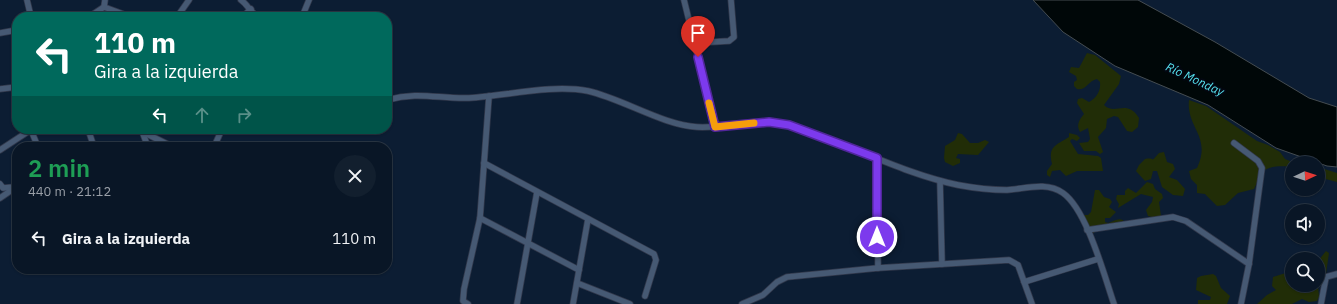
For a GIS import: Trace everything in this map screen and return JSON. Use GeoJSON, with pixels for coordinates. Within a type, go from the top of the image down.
{"type":"FeatureCollection","features":[{"type":"Feature","properties":{"kind":"street"},"geometry":{"type":"LineString","coordinates":[[27,0],[30,12]]}},
{"type":"Feature","properties":{"kind":"street"},"geometry":{"type":"LineString","coordinates":[[96,12],[104,7],[105,0]]}},
{"type":"Feature","properties":{"kind":"street"},"geometry":{"type":"LineString","coordinates":[[181,12],[189,0]]}},
{"type":"Feature","properties":{"kind":"street"},"geometry":{"type":"LineString","coordinates":[[241,0],[247,4],[252,12]]}},
{"type":"Feature","properties":{"kind":"street"},"geometry":{"type":"LineString","coordinates":[[304,12],[309,0]]}},
{"type":"Feature","properties":{"kind":"street"},"geometry":{"type":"LineString","coordinates":[[684,0],[715,127]]}},
{"type":"Feature","properties":{"kind":"street"},"geometry":{"type":"LineString","coordinates":[[694,44],[729,40],[734,37],[731,0]]}},
{"type":"Feature","properties":{"kind":"street"},"geometry":{"type":"LineString","coordinates":[[104,7],[118,12]]}},
{"type":"Feature","properties":{"kind":"street"},"geometry":{"type":"LineString","coordinates":[[248,12],[251,9]]}},
{"type":"Feature","properties":{"kind":"street"},"geometry":{"type":"LineString","coordinates":[[0,33],[12,31]]}},
{"type":"Feature","properties":{"kind":"street"},"geometry":{"type":"LineString","coordinates":[[0,89],[12,88]]}},
{"type":"Feature","properties":{"kind":"street"},"geometry":{"type":"LineString","coordinates":[[392,99],[421,94],[467,98],[553,90],[587,91],[681,124],[698,127],[769,122],[789,125],[924,177],[940,181],[990,189],[1008,190],[1042,186],[1052,188],[1061,192],[1070,199],[1077,209],[1087,230],[1114,304]]}},
{"type":"Feature","properties":{"kind":"street"},"geometry":{"type":"LineString","coordinates":[[468,304],[463,301],[464,289],[480,218],[489,96]]}},
{"type":"Feature","properties":{"kind":"street"},"geometry":{"type":"LineString","coordinates":[[2,148],[25,134]]}},
{"type":"Feature","properties":{"kind":"street"},"geometry":{"type":"LineString","coordinates":[[148,134],[163,142]]}},
{"type":"Feature","properties":{"kind":"street"},"geometry":{"type":"LineString","coordinates":[[1234,143],[1258,161],[1262,168],[1249,264],[1241,304]]}},
{"type":"Feature","properties":{"kind":"street"},"geometry":{"type":"LineString","coordinates":[[877,158],[878,268]]}},
{"type":"Feature","properties":{"kind":"street"},"geometry":{"type":"LineString","coordinates":[[484,164],[654,254],[656,260],[644,296]]}},
{"type":"Feature","properties":{"kind":"street"},"geometry":{"type":"LineString","coordinates":[[940,181],[942,264]]}},
{"type":"Feature","properties":{"kind":"street"},"geometry":{"type":"LineString","coordinates":[[0,184],[3,188],[12,187]]}},
{"type":"Feature","properties":{"kind":"street"},"geometry":{"type":"LineString","coordinates":[[0,198],[12,190]]}},
{"type":"Feature","properties":{"kind":"street"},"geometry":{"type":"LineString","coordinates":[[517,304],[538,192]]}},
{"type":"Feature","properties":{"kind":"street"},"geometry":{"type":"LineString","coordinates":[[1087,230],[1173,217],[1186,220],[1249,264]]}},
{"type":"Feature","properties":{"kind":"street"},"geometry":{"type":"LineString","coordinates":[[480,218],[579,270]]}},
{"type":"Feature","properties":{"kind":"street"},"geometry":{"type":"LineString","coordinates":[[573,304],[588,220]]}},
{"type":"Feature","properties":{"kind":"street"},"geometry":{"type":"LineString","coordinates":[[1024,282],[1098,259]]}},
{"type":"Feature","properties":{"kind":"street"},"geometry":{"type":"LineString","coordinates":[[743,304],[763,295],[777,282],[787,277],[878,268],[1009,260],[1018,265],[1032,304]]}},
{"type":"Feature","properties":{"kind":"street"},"geometry":{"type":"LineString","coordinates":[[1321,304],[1326,277],[1337,274]]}},
{"type":"Feature","properties":{"kind":"street"},"geometry":{"type":"LineString","coordinates":[[577,283],[630,304]]}},
{"type":"Feature","properties":{"kind":"green space"},"geometry":{"type":"Polygon","coordinates":[[[1087,53],[1095,55],[1121,76],[1119,84],[1104,105],[1112,109],[1130,109],[1135,112],[1139,118],[1138,127],[1132,132],[1127,131],[1118,117],[1114,116],[1107,119],[1106,128],[1098,137],[1103,152],[1100,154],[1096,151],[1084,151],[1079,143],[1088,142],[1090,139],[1088,128],[1080,132],[1078,127],[1084,114],[1077,103],[1078,99],[1082,98],[1089,102],[1094,98],[1099,91],[1100,82],[1097,79],[1083,89],[1077,89],[1074,86],[1074,82],[1077,80],[1076,76],[1069,72],[1071,67],[1079,68],[1087,53]]]}},
{"type":"Feature","properties":{"kind":"green space"},"geometry":{"type":"Polygon","coordinates":[[[1189,100],[1206,106],[1257,141],[1280,152],[1285,159],[1285,166],[1267,169],[1260,175],[1254,189],[1238,193],[1225,205],[1217,206],[1205,194],[1197,193],[1197,185],[1191,179],[1189,171],[1197,168],[1201,157],[1202,148],[1189,110],[1189,100]]]}},
{"type":"Feature","properties":{"kind":"green space"},"geometry":{"type":"Polygon","coordinates":[[[958,133],[962,134],[970,143],[978,143],[985,140],[989,142],[978,155],[958,154],[956,158],[960,159],[960,163],[953,166],[945,162],[945,146],[955,140],[958,133]]]}},
{"type":"Feature","properties":{"kind":"green space"},"geometry":{"type":"Polygon","coordinates":[[[1069,133],[1077,135],[1080,138],[1077,141],[1072,139],[1070,141],[1078,154],[1098,156],[1101,158],[1103,171],[1077,171],[1066,176],[1060,170],[1052,171],[1050,177],[1047,175],[1047,171],[1052,164],[1052,150],[1056,145],[1069,137],[1069,133]]]}},
{"type":"Feature","properties":{"kind":"green space"},"geometry":{"type":"Polygon","coordinates":[[[1164,152],[1167,162],[1173,164],[1175,169],[1169,177],[1177,180],[1185,189],[1183,196],[1173,195],[1162,187],[1157,171],[1153,171],[1151,179],[1145,181],[1136,171],[1145,159],[1153,159],[1159,153],[1164,152]]]}},
{"type":"Feature","properties":{"kind":"green space"},"geometry":{"type":"Polygon","coordinates":[[[1325,169],[1337,173],[1337,182],[1325,179],[1325,169]]]}},
{"type":"Feature","properties":{"kind":"green space"},"geometry":{"type":"Polygon","coordinates":[[[1147,182],[1153,184],[1155,189],[1162,194],[1163,198],[1159,202],[1161,216],[1156,218],[1148,216],[1146,210],[1152,202],[1153,197],[1141,194],[1118,208],[1119,204],[1116,199],[1117,195],[1125,195],[1125,191],[1128,188],[1136,193],[1147,182]]]}},
{"type":"Feature","properties":{"kind":"green space"},"geometry":{"type":"Polygon","coordinates":[[[1095,190],[1099,190],[1104,197],[1110,199],[1112,202],[1109,207],[1116,212],[1110,218],[1105,218],[1105,222],[1108,223],[1121,219],[1125,222],[1125,227],[1096,231],[1091,235],[1084,215],[1088,215],[1091,212],[1095,190]]]}},
{"type":"Feature","properties":{"kind":"green space"},"geometry":{"type":"Polygon","coordinates":[[[1326,251],[1329,253],[1325,274],[1326,251]]]}},
{"type":"Feature","properties":{"kind":"green space"},"geometry":{"type":"Polygon","coordinates":[[[1285,273],[1285,292],[1319,292],[1319,297],[1317,301],[1309,302],[1302,299],[1292,304],[1257,304],[1267,295],[1276,290],[1272,286],[1273,277],[1285,273]]]}},
{"type":"Feature","properties":{"kind":"green space"},"geometry":{"type":"Polygon","coordinates":[[[1213,274],[1216,276],[1221,288],[1230,296],[1227,304],[1198,304],[1198,300],[1210,300],[1211,297],[1196,290],[1197,278],[1213,274]]]}},
{"type":"Feature","properties":{"kind":"water","name":"Río Monday"},"geometry":{"type":"Polygon","coordinates":[[[1033,0],[1138,0],[1215,42],[1309,98],[1337,107],[1337,167],[1325,165],[1325,156],[1299,156],[1276,148],[1208,105],[1115,66],[1063,32],[1033,0]]]}},
{"type":"Feature","properties":{"kind":"slow traffic"},"geometry":{"type":"LineString","coordinates":[[709,103],[715,127],[754,123]]}},
{"type":"Feature","properties":{"kind":"route"},"geometry":{"type":"LineString","coordinates":[[698,57],[715,127],[759,122],[789,125],[877,158],[877,237]]}}]}
